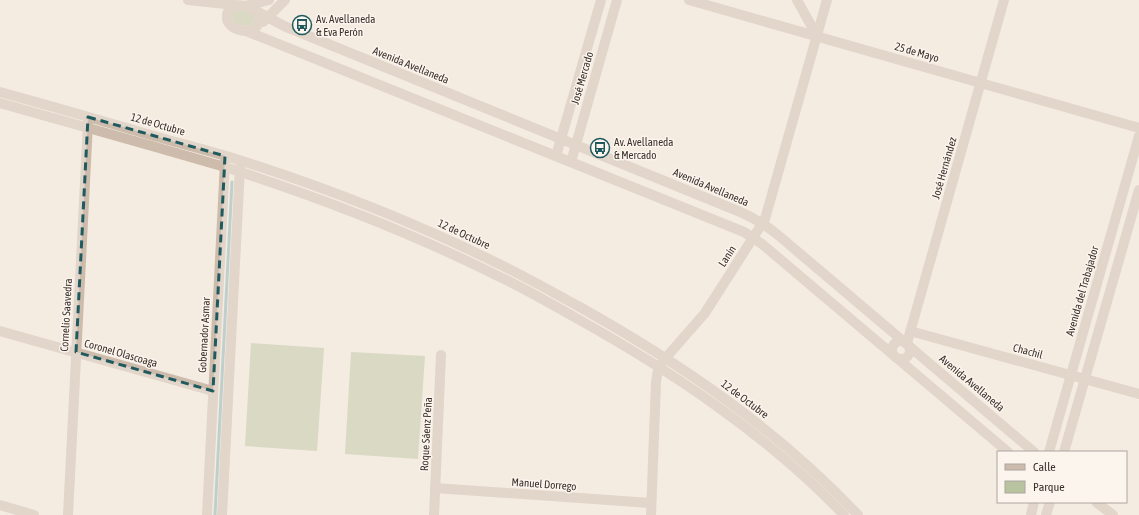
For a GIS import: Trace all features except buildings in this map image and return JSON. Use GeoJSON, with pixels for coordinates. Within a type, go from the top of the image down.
{"type":"FeatureCollection","features":[{"type":"Feature","properties":{"kind":"street","name":"Avenida Avellaneda"},"geometry":{"type":"LineString","coordinates":[[188,0],[240,4],[292,29],[738,211],[762,223],[907,343],[1033,451]]}},
{"type":"Feature","properties":{"kind":"street"},"geometry":{"type":"LineString","coordinates":[[269,0],[234,6],[227,14],[228,23],[234,28],[246,31],[571,162],[733,228],[753,238],[1007,451]]}},
{"type":"Feature","properties":{"kind":"street"},"geometry":{"type":"LineString","coordinates":[[246,31],[257,27],[285,0]]}},
{"type":"Feature","properties":{"kind":"street","name":"José Mercado"},"geometry":{"type":"LineString","coordinates":[[556,156],[601,0]]}},
{"type":"Feature","properties":{"kind":"street","name":"José Mercado"},"geometry":{"type":"LineString","coordinates":[[571,162],[617,0]]}},
{"type":"Feature","properties":{"kind":"street","name":"25 de Mayo"},"geometry":{"type":"LineString","coordinates":[[689,0],[1139,128]]}},
{"type":"Feature","properties":{"kind":"street"},"geometry":{"type":"LineString","coordinates":[[797,0],[817,36]]}},
{"type":"Feature","properties":{"kind":"street","name":"Lanín"},"geometry":{"type":"LineString","coordinates":[[651,515],[656,382],[660,367],[665,358],[705,313],[762,223],[768,208],[827,0]]}},
{"type":"Feature","properties":{"kind":"street","name":"José Hernández"},"geometry":{"type":"LineString","coordinates":[[896,357],[901,359],[906,358],[910,350],[907,343],[910,331],[1004,0]]}},
{"type":"Feature","properties":{"kind":"street"},"geometry":{"type":"LineString","coordinates":[[256,11],[260,21],[257,27]]}},
{"type":"Feature","properties":{"kind":"street","name":"12 de Octubre"},"geometry":{"type":"LineString","coordinates":[[0,92],[225,156],[377,209],[465,248],[530,280],[614,326],[715,391],[762,427],[827,484],[858,515]]}},
{"type":"Feature","properties":{"kind":"street","name":"12 de Octubre"},"geometry":{"type":"LineString","coordinates":[[0,103],[240,172],[358,214],[471,262],[524,289],[614,339],[697,392],[756,436],[810,482],[844,515]]}},
{"type":"Feature","properties":{"kind":"street","name":"Cornelio Saavedra"},"geometry":{"type":"LineString","coordinates":[[68,515],[88,117]]}},
{"type":"Feature","properties":{"kind":"street","name":"Avenida del Trabajador"},"geometry":{"type":"LineString","coordinates":[[1049,451],[1139,136]]}},
{"type":"Feature","properties":{"kind":"street","name":"Gobernador Asmar"},"geometry":{"type":"LineString","coordinates":[[207,515],[225,156]]}},
{"type":"Feature","properties":{"kind":"street"},"geometry":{"type":"LineString","coordinates":[[222,515],[240,161]]}},
{"type":"Feature","properties":{"kind":"street"},"geometry":{"type":"LineString","coordinates":[[1064,451],[1139,190]]}},
{"type":"Feature","properties":{"kind":"street","name":"Coronel Olascoaga"},"geometry":{"type":"LineString","coordinates":[[0,331],[213,391]]}},
{"type":"Feature","properties":{"kind":"street","name":"Chachil"},"geometry":{"type":"LineString","coordinates":[[910,331],[1071,374],[1139,394]]}},
{"type":"Feature","properties":{"kind":"street","name":"Roque Sáenz Peña"},"geometry":{"type":"LineString","coordinates":[[434,515],[441,355]]}},
{"type":"Feature","properties":{"kind":"street","name":"Manuel Dorrego"},"geometry":{"type":"LineString","coordinates":[[435,488],[651,503]]}},
{"type":"Feature","properties":{"kind":"street"},"geometry":{"type":"LineString","coordinates":[[1031,515],[1034,503]]}},
{"type":"Feature","properties":{"kind":"street"},"geometry":{"type":"LineString","coordinates":[[1046,515],[1050,503]]}},
{"type":"Feature","properties":{"kind":"street"},"geometry":{"type":"LineString","coordinates":[[1097,503],[1113,515]]}},
{"type":"Feature","properties":{"kind":"street"},"geometry":{"type":"LineString","coordinates":[[0,505],[34,515]]}},
{"type":"Feature","properties":{"kind":"highlighted area"},"geometry":{"type":"Polygon","coordinates":[[[88,117],[225,156],[213,391],[76,352],[88,117]]]}},
{"type":"Feature","properties":{"kind":"green space"},"geometry":{"type":"Polygon","coordinates":[[[236,8],[254,13],[255,21],[249,26],[235,25],[230,15],[236,8]]]}},
{"type":"Feature","properties":{"kind":"green space"},"geometry":{"type":"Polygon","coordinates":[[[251,343],[324,348],[317,451],[245,446],[251,343]]]}},
{"type":"Feature","properties":{"kind":"green space"},"geometry":{"type":"Polygon","coordinates":[[[351,352],[425,356],[418,459],[345,454],[351,352]]]}},
{"type":"Feature","properties":{"kind":"waterway"},"geometry":{"type":"LineString","coordinates":[[215,515],[232,182]]}},
{"type":"Feature","properties":{"kind":"place","name":"Av. Avellaneda & Eva Perón"},"geometry":{"type":"Point","coordinates":[302,25]}},
{"type":"Feature","properties":{"kind":"place","name":"Av. Avellaneda & Mercado"},"geometry":{"type":"Point","coordinates":[600,148]}}]}
